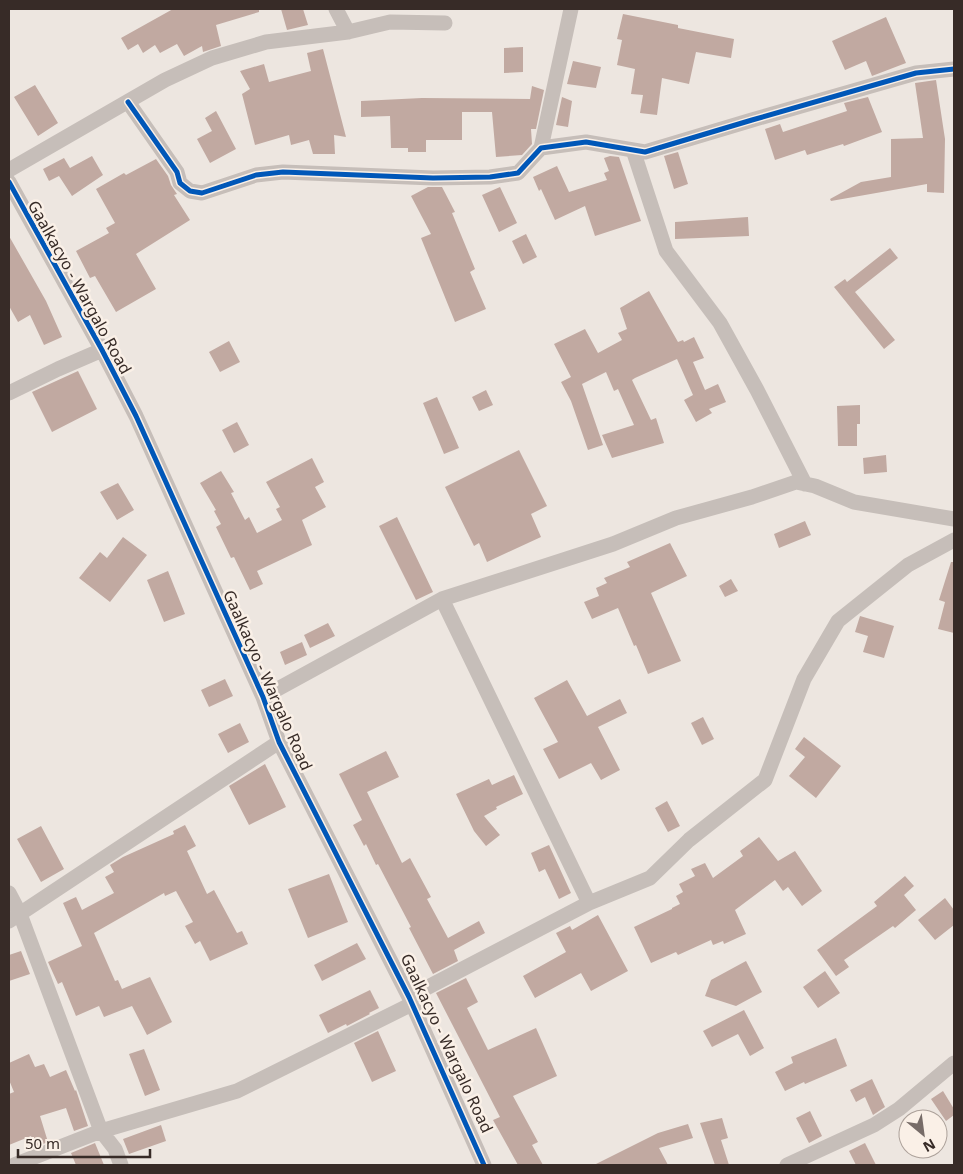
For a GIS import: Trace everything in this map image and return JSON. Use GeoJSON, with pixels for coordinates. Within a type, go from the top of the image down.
{"type":"FeatureCollection","features":[{"type":"Feature","properties":{"kind":"street"},"geometry":{"type":"LineString","coordinates":[[336,9],[348,32]]}},
{"type":"Feature","properties":{"kind":"street"},"geometry":{"type":"LineString","coordinates":[[128,102],[177,172],[180,183],[190,190],[202,193],[256,175],[283,172],[433,178],[490,177],[518,173],[541,148],[571,9]]}},
{"type":"Feature","properties":{"kind":"street"},"geometry":{"type":"LineString","coordinates":[[9,170],[165,80],[212,58],[266,42],[348,32],[390,22],[445,23]]}},
{"type":"Feature","properties":{"kind":"street"},"geometry":{"type":"LineString","coordinates":[[541,148],[586,142],[645,152],[916,73],[954,69]]}},
{"type":"Feature","properties":{"kind":"street"},"geometry":{"type":"LineString","coordinates":[[633,150],[666,251],[720,323],[805,484]]}},
{"type":"Feature","properties":{"kind":"street","name":"Gaalkacyo - Wargalo Road"},"geometry":{"type":"LineString","coordinates":[[9,182],[102,350],[136,416],[263,698],[279,742],[411,1001],[484,1165]]}},
{"type":"Feature","properties":{"kind":"street"},"geometry":{"type":"LineString","coordinates":[[9,392],[102,350]]}},
{"type":"Feature","properties":{"kind":"street"},"geometry":{"type":"LineString","coordinates":[[263,698],[442,599],[613,544],[676,518],[752,497],[796,482],[815,486],[854,502],[954,519]]}},
{"type":"Feature","properties":{"kind":"street"},"geometry":{"type":"LineString","coordinates":[[14,1165],[101,1131],[237,1091],[411,1001],[589,903],[650,878],[689,840],[765,780],[804,679],[838,621],[908,565],[954,540]]}},
{"type":"Feature","properties":{"kind":"street"},"geometry":{"type":"LineString","coordinates":[[442,599],[589,903]]}},
{"type":"Feature","properties":{"kind":"street"},"geometry":{"type":"LineString","coordinates":[[14,917],[279,742]]}},
{"type":"Feature","properties":{"kind":"street"},"geometry":{"type":"LineString","coordinates":[[9,894],[14,917],[101,1131],[115,1150],[121,1165]]}},
{"type":"Feature","properties":{"kind":"street"},"geometry":{"type":"LineString","coordinates":[[787,1165],[874,1125],[899,1109],[954,1063]]}},
{"type":"Feature","properties":{"kind":"building"},"geometry":{"type":"Polygon","coordinates":[[[173,9],[259,9],[259,12],[216,25],[221,46],[203,52],[202,46],[184,56],[177,44],[160,53],[155,45],[143,53],[138,44],[128,50],[121,38],[173,9]]]}},
{"type":"Feature","properties":{"kind":"building"},"geometry":{"type":"Polygon","coordinates":[[[281,9],[303,9],[308,25],[287,30],[281,9]]]}},
{"type":"Feature","properties":{"kind":"building"},"geometry":{"type":"Polygon","coordinates":[[[623,14],[678,25],[678,28],[734,39],[731,58],[696,52],[689,84],[662,78],[657,115],[640,113],[643,95],[631,94],[635,69],[617,65],[622,40],[617,39],[623,14]]]}},
{"type":"Feature","properties":{"kind":"building"},"geometry":{"type":"Polygon","coordinates":[[[886,17],[906,63],[872,76],[866,61],[845,70],[832,41],[886,17]]]}},
{"type":"Feature","properties":{"kind":"building"},"geometry":{"type":"Polygon","coordinates":[[[523,47],[523,72],[504,73],[504,48],[523,47]]]}},
{"type":"Feature","properties":{"kind":"building"},"geometry":{"type":"Polygon","coordinates":[[[323,49],[346,137],[334,135],[335,154],[313,154],[309,140],[291,145],[289,135],[255,145],[242,94],[250,89],[240,71],[264,64],[269,82],[311,71],[307,53],[323,49]]]}},
{"type":"Feature","properties":{"kind":"building"},"geometry":{"type":"Polygon","coordinates":[[[573,61],[601,67],[596,88],[567,84],[573,61]]]}},
{"type":"Feature","properties":{"kind":"building"},"geometry":{"type":"Polygon","coordinates":[[[936,80],[945,139],[944,193],[927,192],[927,184],[831,201],[830,199],[861,182],[891,177],[891,139],[923,138],[915,83],[936,80]]]}},
{"type":"Feature","properties":{"kind":"building"},"geometry":{"type":"Polygon","coordinates":[[[35,85],[58,123],[38,136],[14,97],[35,85]]]}},
{"type":"Feature","properties":{"kind":"building"},"geometry":{"type":"Polygon","coordinates":[[[532,86],[544,90],[536,129],[531,129],[532,144],[522,155],[496,157],[492,112],[462,112],[462,140],[426,140],[426,152],[408,152],[408,148],[391,148],[390,116],[361,117],[361,101],[422,98],[530,99],[532,86]]]}},
{"type":"Feature","properties":{"kind":"building"},"geometry":{"type":"Polygon","coordinates":[[[562,97],[572,101],[568,127],[556,125],[562,97]]]}},
{"type":"Feature","properties":{"kind":"building"},"geometry":{"type":"Polygon","coordinates":[[[868,97],[882,132],[844,146],[843,144],[807,155],[805,150],[775,160],[765,129],[780,124],[783,132],[847,111],[844,103],[868,97]]]}},
{"type":"Feature","properties":{"kind":"building"},"geometry":{"type":"Polygon","coordinates":[[[216,111],[236,149],[210,163],[197,139],[212,131],[205,118],[216,111]]]}},
{"type":"Feature","properties":{"kind":"building"},"geometry":{"type":"Polygon","coordinates":[[[678,152],[688,184],[674,189],[664,156],[678,152]]]}},
{"type":"Feature","properties":{"kind":"building"},"geometry":{"type":"Polygon","coordinates":[[[92,156],[103,175],[72,196],[59,176],[49,181],[43,169],[64,158],[70,168],[92,156]]]}},
{"type":"Feature","properties":{"kind":"building"},"geometry":{"type":"Polygon","coordinates":[[[610,156],[619,157],[641,221],[595,236],[585,206],[555,220],[541,189],[539,191],[533,177],[557,166],[569,192],[607,180],[604,173],[609,171],[604,158],[610,156]]]}},
{"type":"Feature","properties":{"kind":"building"},"geometry":{"type":"Polygon","coordinates":[[[156,159],[168,176],[177,194],[174,195],[190,220],[136,254],[156,289],[116,312],[95,276],[90,278],[76,251],[109,233],[106,228],[115,223],[96,189],[124,173],[126,175],[156,159]]]}},
{"type":"Feature","properties":{"kind":"building"},"geometry":{"type":"Polygon","coordinates":[[[428,187],[442,187],[455,212],[452,213],[475,269],[470,272],[486,309],[455,322],[421,238],[431,234],[411,196],[428,187]]]}},
{"type":"Feature","properties":{"kind":"building"},"geometry":{"type":"Polygon","coordinates":[[[500,187],[517,223],[499,232],[482,195],[500,187]]]}},
{"type":"Feature","properties":{"kind":"building"},"geometry":{"type":"Polygon","coordinates":[[[748,217],[749,236],[675,239],[675,222],[748,217]]]}},
{"type":"Feature","properties":{"kind":"building"},"geometry":{"type":"Polygon","coordinates":[[[526,234],[537,257],[523,264],[512,241],[526,234]]]}},
{"type":"Feature","properties":{"kind":"building"},"geometry":{"type":"Polygon","coordinates":[[[9,236],[46,301],[62,337],[44,345],[30,315],[18,322],[9,306],[9,236]]]}},
{"type":"Feature","properties":{"kind":"building"},"geometry":{"type":"Polygon","coordinates":[[[890,248],[898,258],[855,292],[895,340],[884,349],[834,287],[845,279],[847,282],[890,248]]]}},
{"type":"Feature","properties":{"kind":"building"},"geometry":{"type":"Polygon","coordinates":[[[649,291],[678,342],[683,340],[684,342],[694,337],[704,358],[693,362],[705,390],[718,384],[726,402],[709,409],[712,413],[696,422],[684,400],[693,395],[677,359],[635,378],[632,380],[651,420],[656,418],[664,443],[612,458],[602,435],[634,425],[618,389],[614,391],[606,372],[582,384],[603,445],[588,450],[571,401],[561,382],[571,377],[554,344],[585,329],[598,353],[622,340],[618,333],[627,329],[620,308],[649,291]]]}},
{"type":"Feature","properties":{"kind":"building"},"geometry":{"type":"Polygon","coordinates":[[[229,341],[240,362],[220,372],[209,352],[229,341]]]}},
{"type":"Feature","properties":{"kind":"building"},"geometry":{"type":"Polygon","coordinates":[[[78,371],[97,409],[52,432],[32,392],[78,371]]]}},
{"type":"Feature","properties":{"kind":"building"},"geometry":{"type":"Polygon","coordinates":[[[486,390],[493,405],[479,411],[472,397],[486,390]]]}},
{"type":"Feature","properties":{"kind":"building"},"geometry":{"type":"Polygon","coordinates":[[[437,397],[459,448],[444,454],[423,403],[437,397]]]}},
{"type":"Feature","properties":{"kind":"building"},"geometry":{"type":"Polygon","coordinates":[[[860,405],[860,424],[857,424],[857,446],[838,446],[837,406],[860,405]]]}},
{"type":"Feature","properties":{"kind":"building"},"geometry":{"type":"Polygon","coordinates":[[[237,422],[249,445],[234,453],[222,430],[237,422]]]}},
{"type":"Feature","properties":{"kind":"building"},"geometry":{"type":"Polygon","coordinates":[[[519,450],[547,506],[531,514],[541,537],[487,562],[479,543],[474,546],[445,487],[519,450]]]}},
{"type":"Feature","properties":{"kind":"building"},"geometry":{"type":"Polygon","coordinates":[[[886,455],[887,472],[864,474],[863,458],[886,455]]]}},
{"type":"Feature","properties":{"kind":"building"},"geometry":{"type":"Polygon","coordinates":[[[312,458],[324,482],[315,487],[326,507],[302,520],[312,545],[257,571],[263,584],[250,590],[234,557],[231,558],[216,527],[221,524],[214,511],[216,510],[200,483],[221,471],[234,492],[231,493],[245,520],[249,517],[257,533],[282,520],[276,509],[280,507],[266,482],[312,458]]]}},
{"type":"Feature","properties":{"kind":"building"},"geometry":{"type":"Polygon","coordinates":[[[118,483],[134,510],[117,520],[100,492],[118,483]]]}},
{"type":"Feature","properties":{"kind":"building"},"geometry":{"type":"Polygon","coordinates":[[[397,517],[433,592],[416,600],[379,526],[397,517]]]}},
{"type":"Feature","properties":{"kind":"building"},"geometry":{"type":"Polygon","coordinates":[[[805,521],[811,535],[779,548],[774,534],[805,521]]]}},
{"type":"Feature","properties":{"kind":"building"},"geometry":{"type":"Polygon","coordinates":[[[123,537],[147,555],[110,602],[79,578],[100,552],[107,558],[123,537]]]}},
{"type":"Feature","properties":{"kind":"building"},"geometry":{"type":"Polygon","coordinates":[[[670,543],[687,576],[651,593],[681,661],[648,674],[618,608],[592,619],[584,602],[599,596],[596,588],[607,583],[604,578],[630,567],[627,562],[670,543]]]}},
{"type":"Feature","properties":{"kind":"building"},"geometry":{"type":"Polygon","coordinates":[[[951,562],[954,562],[954,633],[938,629],[945,602],[939,600],[951,562]]]}},
{"type":"Feature","properties":{"kind":"building"},"geometry":{"type":"Polygon","coordinates":[[[168,571],[185,614],[164,622],[147,580],[168,571]]]}},
{"type":"Feature","properties":{"kind":"building"},"geometry":{"type":"Polygon","coordinates":[[[731,579],[738,591],[725,597],[719,586],[731,579]]]}},
{"type":"Feature","properties":{"kind":"building"},"geometry":{"type":"Polygon","coordinates":[[[860,616],[894,626],[884,658],[863,652],[868,636],[855,632],[860,616]]]}},
{"type":"Feature","properties":{"kind":"building"},"geometry":{"type":"Polygon","coordinates":[[[328,623],[335,636],[310,648],[304,635],[328,623]]]}},
{"type":"Feature","properties":{"kind":"building"},"geometry":{"type":"Polygon","coordinates":[[[302,642],[307,655],[285,665],[280,652],[302,642]]]}},
{"type":"Feature","properties":{"kind":"building"},"geometry":{"type":"Polygon","coordinates":[[[225,679],[233,696],[209,707],[201,690],[225,679]]]}},
{"type":"Feature","properties":{"kind":"building"},"geometry":{"type":"Polygon","coordinates":[[[567,680],[587,716],[620,699],[627,713],[598,727],[620,770],[601,780],[591,763],[559,779],[543,749],[558,742],[534,698],[567,680]]]}},
{"type":"Feature","properties":{"kind":"building"},"geometry":{"type":"Polygon","coordinates":[[[703,717],[714,739],[702,745],[691,723],[703,717]]]}},
{"type":"Feature","properties":{"kind":"building"},"geometry":{"type":"Polygon","coordinates":[[[240,723],[249,742],[228,753],[218,734],[240,723]]]}},
{"type":"Feature","properties":{"kind":"building"},"geometry":{"type":"Polygon","coordinates":[[[804,737],[841,766],[816,798],[789,776],[805,757],[795,749],[804,737]]]}},
{"type":"Feature","properties":{"kind":"building"},"geometry":{"type":"Polygon","coordinates":[[[386,751],[399,777],[367,792],[402,863],[410,858],[431,897],[427,899],[448,938],[479,921],[485,933],[454,950],[458,961],[433,974],[378,864],[376,865],[366,844],[364,846],[353,825],[362,820],[339,774],[386,751]]]}},
{"type":"Feature","properties":{"kind":"building"},"geometry":{"type":"Polygon","coordinates":[[[265,764],[286,807],[249,825],[229,786],[265,764]]]}},
{"type":"Feature","properties":{"kind":"building"},"geometry":{"type":"Polygon","coordinates":[[[514,775],[523,794],[496,807],[497,809],[484,816],[500,835],[486,846],[474,831],[456,794],[489,779],[492,785],[514,775]]]}},
{"type":"Feature","properties":{"kind":"building"},"geometry":{"type":"Polygon","coordinates":[[[667,801],[680,826],[668,832],[655,808],[667,801]]]}},
{"type":"Feature","properties":{"kind":"building"},"geometry":{"type":"Polygon","coordinates":[[[185,825],[196,846],[187,851],[207,894],[214,890],[237,933],[242,931],[248,944],[210,961],[200,941],[195,944],[185,926],[193,922],[176,891],[165,896],[164,893],[94,933],[115,981],[118,980],[122,989],[150,977],[172,1022],[147,1035],[132,1006],[104,1017],[99,1006],[76,1016],[62,982],[58,984],[48,962],[82,946],[63,903],[76,897],[82,910],[114,893],[105,877],[114,872],[110,865],[123,857],[174,834],[173,831],[185,825]]]}},
{"type":"Feature","properties":{"kind":"building"},"geometry":{"type":"Polygon","coordinates":[[[41,826],[64,869],[41,882],[17,839],[41,826]]]}},
{"type":"Feature","properties":{"kind":"building"},"geometry":{"type":"Polygon","coordinates":[[[759,837],[778,861],[795,851],[822,891],[802,906],[788,887],[783,891],[775,880],[735,910],[746,934],[724,944],[723,941],[713,945],[711,940],[678,955],[676,952],[651,963],[634,927],[680,904],[676,896],[683,892],[679,884],[695,876],[691,869],[705,863],[713,878],[743,856],[740,851],[759,837]]]}},
{"type":"Feature","properties":{"kind":"building"},"geometry":{"type":"Polygon","coordinates":[[[549,845],[571,893],[559,899],[545,869],[539,872],[531,853],[549,845]]]}},
{"type":"Feature","properties":{"kind":"building"},"geometry":{"type":"Polygon","coordinates":[[[329,874],[348,922],[308,938],[288,889],[329,874]]]}},
{"type":"Feature","properties":{"kind":"building"},"geometry":{"type":"Polygon","coordinates":[[[905,876],[914,886],[904,895],[916,910],[895,928],[893,926],[844,960],[849,967],[836,976],[817,950],[877,906],[874,902],[905,876]]]}},
{"type":"Feature","properties":{"kind":"building"},"geometry":{"type":"Polygon","coordinates":[[[945,898],[954,910],[954,925],[935,940],[918,920],[945,898]]]}},
{"type":"Feature","properties":{"kind":"building"},"geometry":{"type":"Polygon","coordinates":[[[598,915],[628,971],[591,991],[581,973],[535,998],[523,976],[566,952],[556,933],[570,926],[572,930],[598,915]]]}},
{"type":"Feature","properties":{"kind":"building"},"geometry":{"type":"Polygon","coordinates":[[[357,943],[366,959],[322,981],[314,965],[357,943]]]}},
{"type":"Feature","properties":{"kind":"building"},"geometry":{"type":"Polygon","coordinates":[[[21,951],[30,974],[9,981],[9,955],[21,951]]]}},
{"type":"Feature","properties":{"kind":"building"},"geometry":{"type":"Polygon","coordinates":[[[746,961],[762,992],[736,1006],[705,996],[711,980],[746,961]]]}},
{"type":"Feature","properties":{"kind":"building"},"geometry":{"type":"Polygon","coordinates":[[[825,971],[840,993],[818,1008],[803,987],[825,971]]]}},
{"type":"Feature","properties":{"kind":"building"},"geometry":{"type":"Polygon","coordinates":[[[466,978],[478,1002],[467,1008],[488,1050],[536,1028],[557,1076],[513,1096],[538,1142],[532,1145],[543,1165],[518,1165],[493,1120],[500,1117],[436,993],[466,978]]]}},
{"type":"Feature","properties":{"kind":"building"},"geometry":{"type":"Polygon","coordinates":[[[370,990],[379,1008],[347,1026],[346,1024],[328,1033],[319,1015],[370,990]]]}},
{"type":"Feature","properties":{"kind":"building"},"geometry":{"type":"Polygon","coordinates":[[[744,1010],[764,1048],[750,1056],[738,1034],[712,1047],[703,1031],[744,1010]]]}},
{"type":"Feature","properties":{"kind":"building"},"geometry":{"type":"Polygon","coordinates":[[[378,1031],[396,1071],[372,1082],[354,1043],[378,1031]]]}},
{"type":"Feature","properties":{"kind":"building"},"geometry":{"type":"Polygon","coordinates":[[[836,1038],[847,1066],[785,1091],[775,1072],[793,1063],[791,1057],[836,1038]]]}},
{"type":"Feature","properties":{"kind":"building"},"geometry":{"type":"Polygon","coordinates":[[[144,1049],[160,1090],[145,1096],[129,1054],[144,1049]]]}},
{"type":"Feature","properties":{"kind":"building"},"geometry":{"type":"Polygon","coordinates":[[[29,1054],[35,1067],[44,1064],[50,1077],[66,1070],[76,1090],[88,1126],[74,1131],[66,1108],[40,1116],[48,1142],[35,1147],[31,1136],[9,1145],[9,1094],[14,1092],[9,1080],[9,1063],[29,1054]]]}},
{"type":"Feature","properties":{"kind":"building"},"geometry":{"type":"Polygon","coordinates":[[[872,1079],[885,1107],[873,1115],[865,1097],[856,1102],[850,1090],[872,1079]]]}},
{"type":"Feature","properties":{"kind":"building"},"geometry":{"type":"Polygon","coordinates":[[[943,1091],[954,1109],[954,1115],[948,1120],[948,1109],[938,1109],[931,1099],[943,1091]]]}},
{"type":"Feature","properties":{"kind":"building"},"geometry":{"type":"Polygon","coordinates":[[[810,1111],[822,1136],[809,1143],[796,1118],[810,1111]]]}},
{"type":"Feature","properties":{"kind":"building"},"geometry":{"type":"Polygon","coordinates":[[[722,1118],[728,1138],[721,1140],[729,1165],[715,1165],[700,1123],[722,1118]]]}},
{"type":"Feature","properties":{"kind":"building"},"geometry":{"type":"Polygon","coordinates":[[[688,1124],[693,1138],[659,1148],[668,1165],[594,1165],[658,1133],[688,1124]]]}},
{"type":"Feature","properties":{"kind":"building"},"geometry":{"type":"Polygon","coordinates":[[[161,1125],[166,1141],[129,1154],[123,1139],[161,1125]]]}},
{"type":"Feature","properties":{"kind":"building"},"geometry":{"type":"Polygon","coordinates":[[[95,1143],[104,1165],[76,1165],[71,1153],[95,1143]]]}},
{"type":"Feature","properties":{"kind":"building"},"geometry":{"type":"Polygon","coordinates":[[[865,1143],[876,1165],[856,1165],[849,1151],[865,1143]]]}},
{"type":"Feature","properties":{"kind":"cycle path"},"geometry":{"type":"LineString","coordinates":[[128,102],[177,172],[180,183],[190,191],[202,193],[256,175],[283,172],[433,178],[490,177],[518,173],[541,148],[586,142],[645,152],[916,73],[954,69]]}},
{"type":"Feature","properties":{"kind":"cycle path"},"geometry":{"type":"LineString","coordinates":[[9,182],[102,350],[136,416],[263,697],[279,742],[409,997],[484,1165]]}}]}
